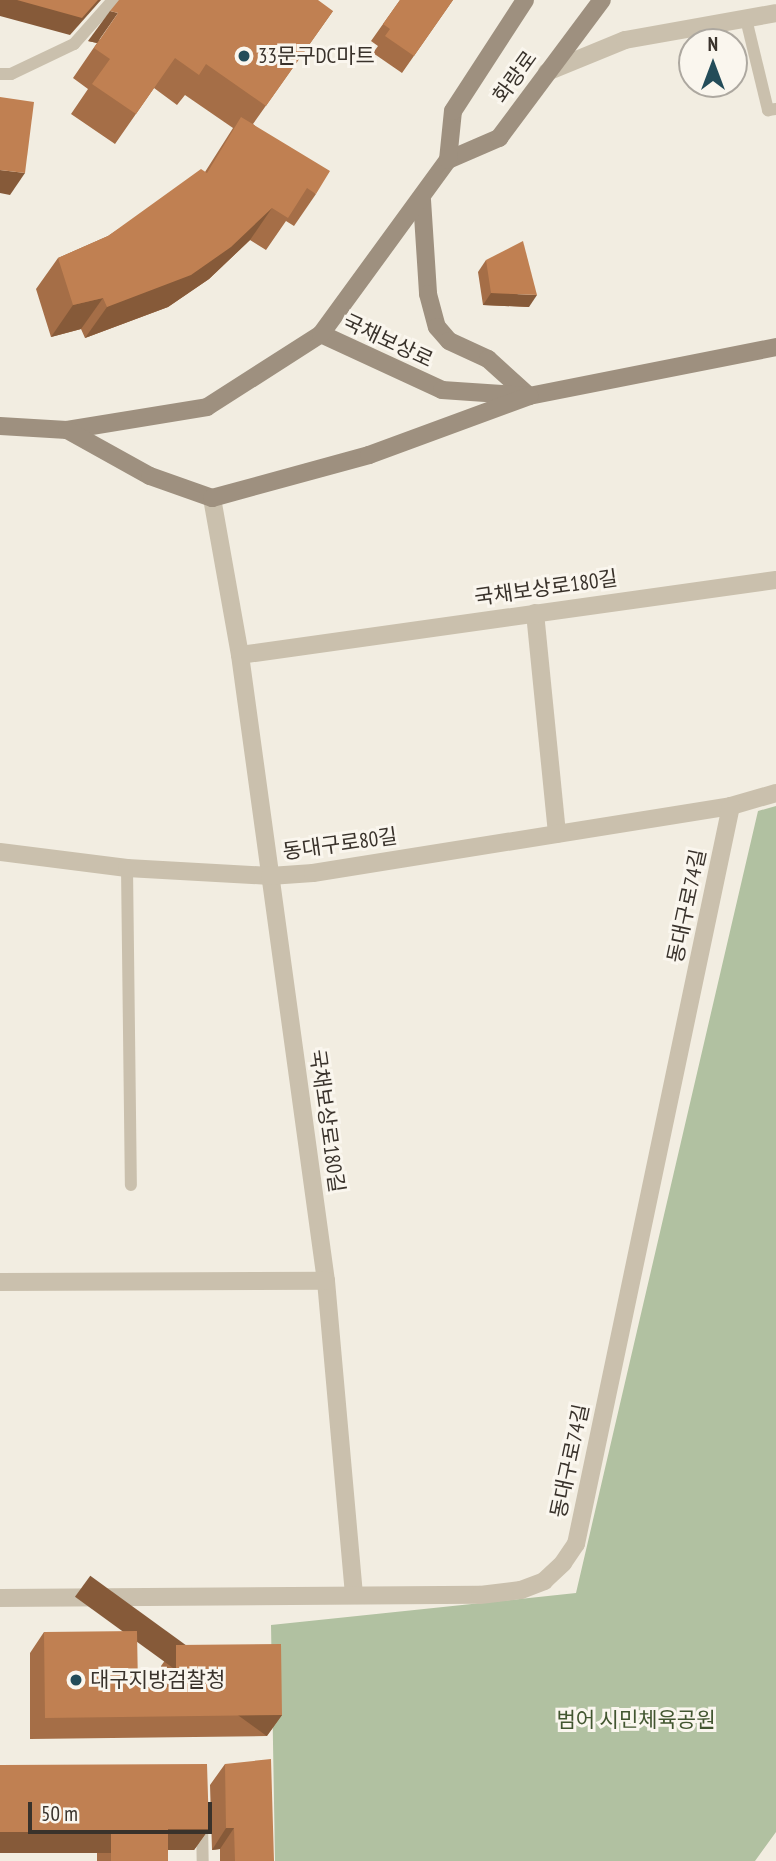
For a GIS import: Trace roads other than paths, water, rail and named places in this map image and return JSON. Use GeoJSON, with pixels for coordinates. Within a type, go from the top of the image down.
{"type":"FeatureCollection","features":[{"type":"Feature","properties":{"kind":"main road","name":"화랑로"},"geometry":{"type":"LineString","coordinates":[[321,334],[422,200],[448,160],[453,111],[525,0]]}},
{"type":"Feature","properties":{"kind":"main road","name":"화랑로"},"geometry":{"type":"LineString","coordinates":[[448,160],[499,138],[602,0]]}},
{"type":"Feature","properties":{"kind":"main road"},"geometry":{"type":"LineString","coordinates":[[66,430],[150,476],[212,498],[369,456],[529,396],[488,359],[449,341],[437,327],[428,294],[422,200]]}},
{"type":"Feature","properties":{"kind":"main road","name":"국채보상로"},"geometry":{"type":"LineString","coordinates":[[0,426],[66,430],[207,407],[321,334],[442,390],[529,396],[776,347]]}},
{"type":"Feature","properties":{"kind":"street"},"geometry":{"type":"LineString","coordinates":[[547,72],[625,40],[776,13]]}},
{"type":"Feature","properties":{"kind":"street","name":"국채보상로180길"},"geometry":{"type":"LineString","coordinates":[[212,498],[240,656],[326,1281],[354,1594]]}},
{"type":"Feature","properties":{"kind":"street","name":"국채보상로180길"},"geometry":{"type":"LineString","coordinates":[[240,656],[535,612],[776,580]]}},
{"type":"Feature","properties":{"kind":"street"},"geometry":{"type":"LineString","coordinates":[[535,612],[557,834]]}},
{"type":"Feature","properties":{"kind":"street","name":"동대구로80길"},"geometry":{"type":"LineString","coordinates":[[0,852],[127,868],[270,876],[731,806],[776,793]]}},
{"type":"Feature","properties":{"kind":"street","name":"동대구로74길"},"geometry":{"type":"LineString","coordinates":[[0,1598],[480,1595],[521,1590],[544,1581],[576,1544],[731,806]]}},
{"type":"Feature","properties":{"kind":"street"},"geometry":{"type":"LineString","coordinates":[[0,1282],[326,1281]]}},
{"type":"Feature","properties":{"kind":"lane"},"geometry":{"type":"LineString","coordinates":[[0,74],[11,74],[74,44],[113,0]]}},
{"type":"Feature","properties":{"kind":"lane"},"geometry":{"type":"LineString","coordinates":[[746,19],[768,110],[776,109]]}},
{"type":"Feature","properties":{"kind":"lane"},"geometry":{"type":"LineString","coordinates":[[127,868],[131,1185]]}},
{"type":"Feature","properties":{"kind":"lane"},"geometry":{"type":"LineString","coordinates":[[202,1807],[202,1861]]}},
{"type":"Feature","properties":{"kind":"place","name":"33문구DC마트"},"geometry":{"type":"Point","coordinates":[244,56]}},
{"type":"Feature","properties":{"kind":"place","name":"대구지방검찰청"},"geometry":{"type":"Point","coordinates":[76,1680]}},
{"type":"Feature","properties":{"kind":"park label","name":"범어 시민체육공원"},"geometry":{"type":"Point","coordinates":[636,1720]}}]}
